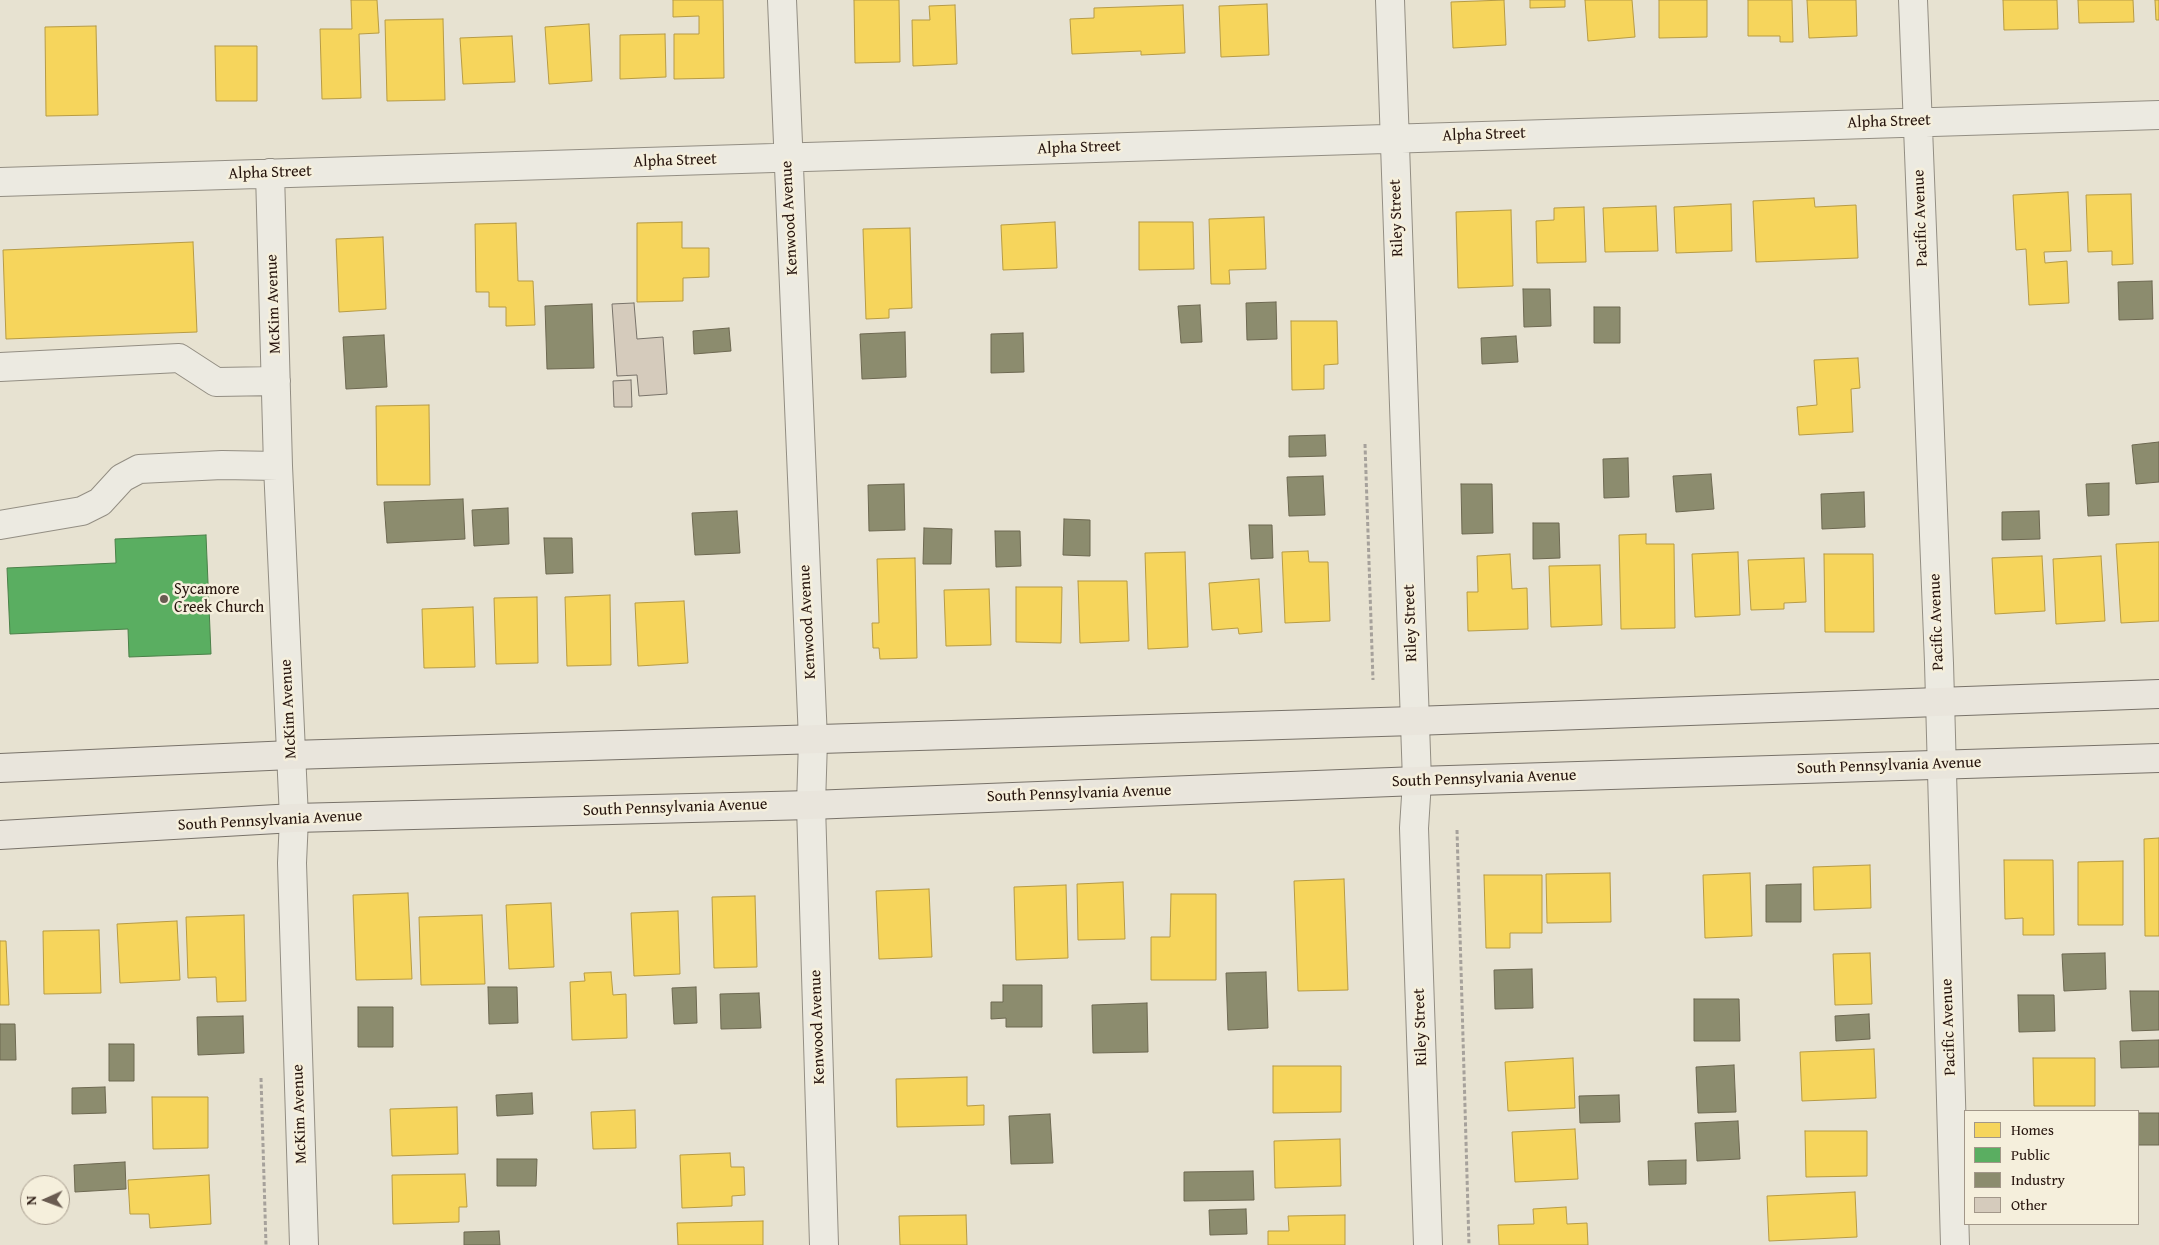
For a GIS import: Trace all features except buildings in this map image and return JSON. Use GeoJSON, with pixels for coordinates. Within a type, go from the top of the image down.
{"type":"FeatureCollection","features":[{"type":"Feature","properties":{"kind":"main road"},"geometry":{"type":"LineString","coordinates":[[0,768],[291,755],[813,740],[2159,694]]}},
{"type":"Feature","properties":{"kind":"main road","name":"South Pennsylvania Avenue"},"geometry":{"type":"LineString","coordinates":[[0,835],[294,818],[811,805],[1417,781],[2159,758]]}},
{"type":"Feature","properties":{"kind":"street","name":"Kenwood Avenue"},"geometry":{"type":"LineString","coordinates":[[782,0],[787,157],[813,740],[811,805],[824,1245]]}},
{"type":"Feature","properties":{"kind":"street","name":"Riley Street"},"geometry":{"type":"LineString","coordinates":[[1390,0],[1417,781],[1414,828],[1428,1245]]}},
{"type":"Feature","properties":{"kind":"street","name":"Pacific Avenue"},"geometry":{"type":"LineString","coordinates":[[1913,0],[1916,122],[1942,764],[1955,1245]]}},
{"type":"Feature","properties":{"kind":"street","name":"Alpha Street"},"geometry":{"type":"LineString","coordinates":[[0,182],[2159,114]]}},
{"type":"Feature","properties":{"kind":"street","name":"McKim Avenue"},"geometry":{"type":"LineString","coordinates":[[270,173],[278,466],[294,818],[292,863],[304,1245]]}},
{"type":"Feature","properties":{"kind":"street"},"geometry":{"type":"LineString","coordinates":[[0,367],[179,358],[216,382],[276,381]]}},
{"type":"Feature","properties":{"kind":"street"},"geometry":{"type":"LineString","coordinates":[[0,525],[82,511],[100,502],[122,478],[139,469],[278,466]]}},
{"type":"Feature","properties":{"kind":"path"},"geometry":{"type":"LineString","coordinates":[[1365,444],[1373,680]]}},
{"type":"Feature","properties":{"kind":"path"},"geometry":{"type":"LineString","coordinates":[[1457,830],[1469,1245]]}},
{"type":"Feature","properties":{"kind":"place","name":"Sycamore Creek Church"},"geometry":{"type":"Point","coordinates":[164,599]}}]}
